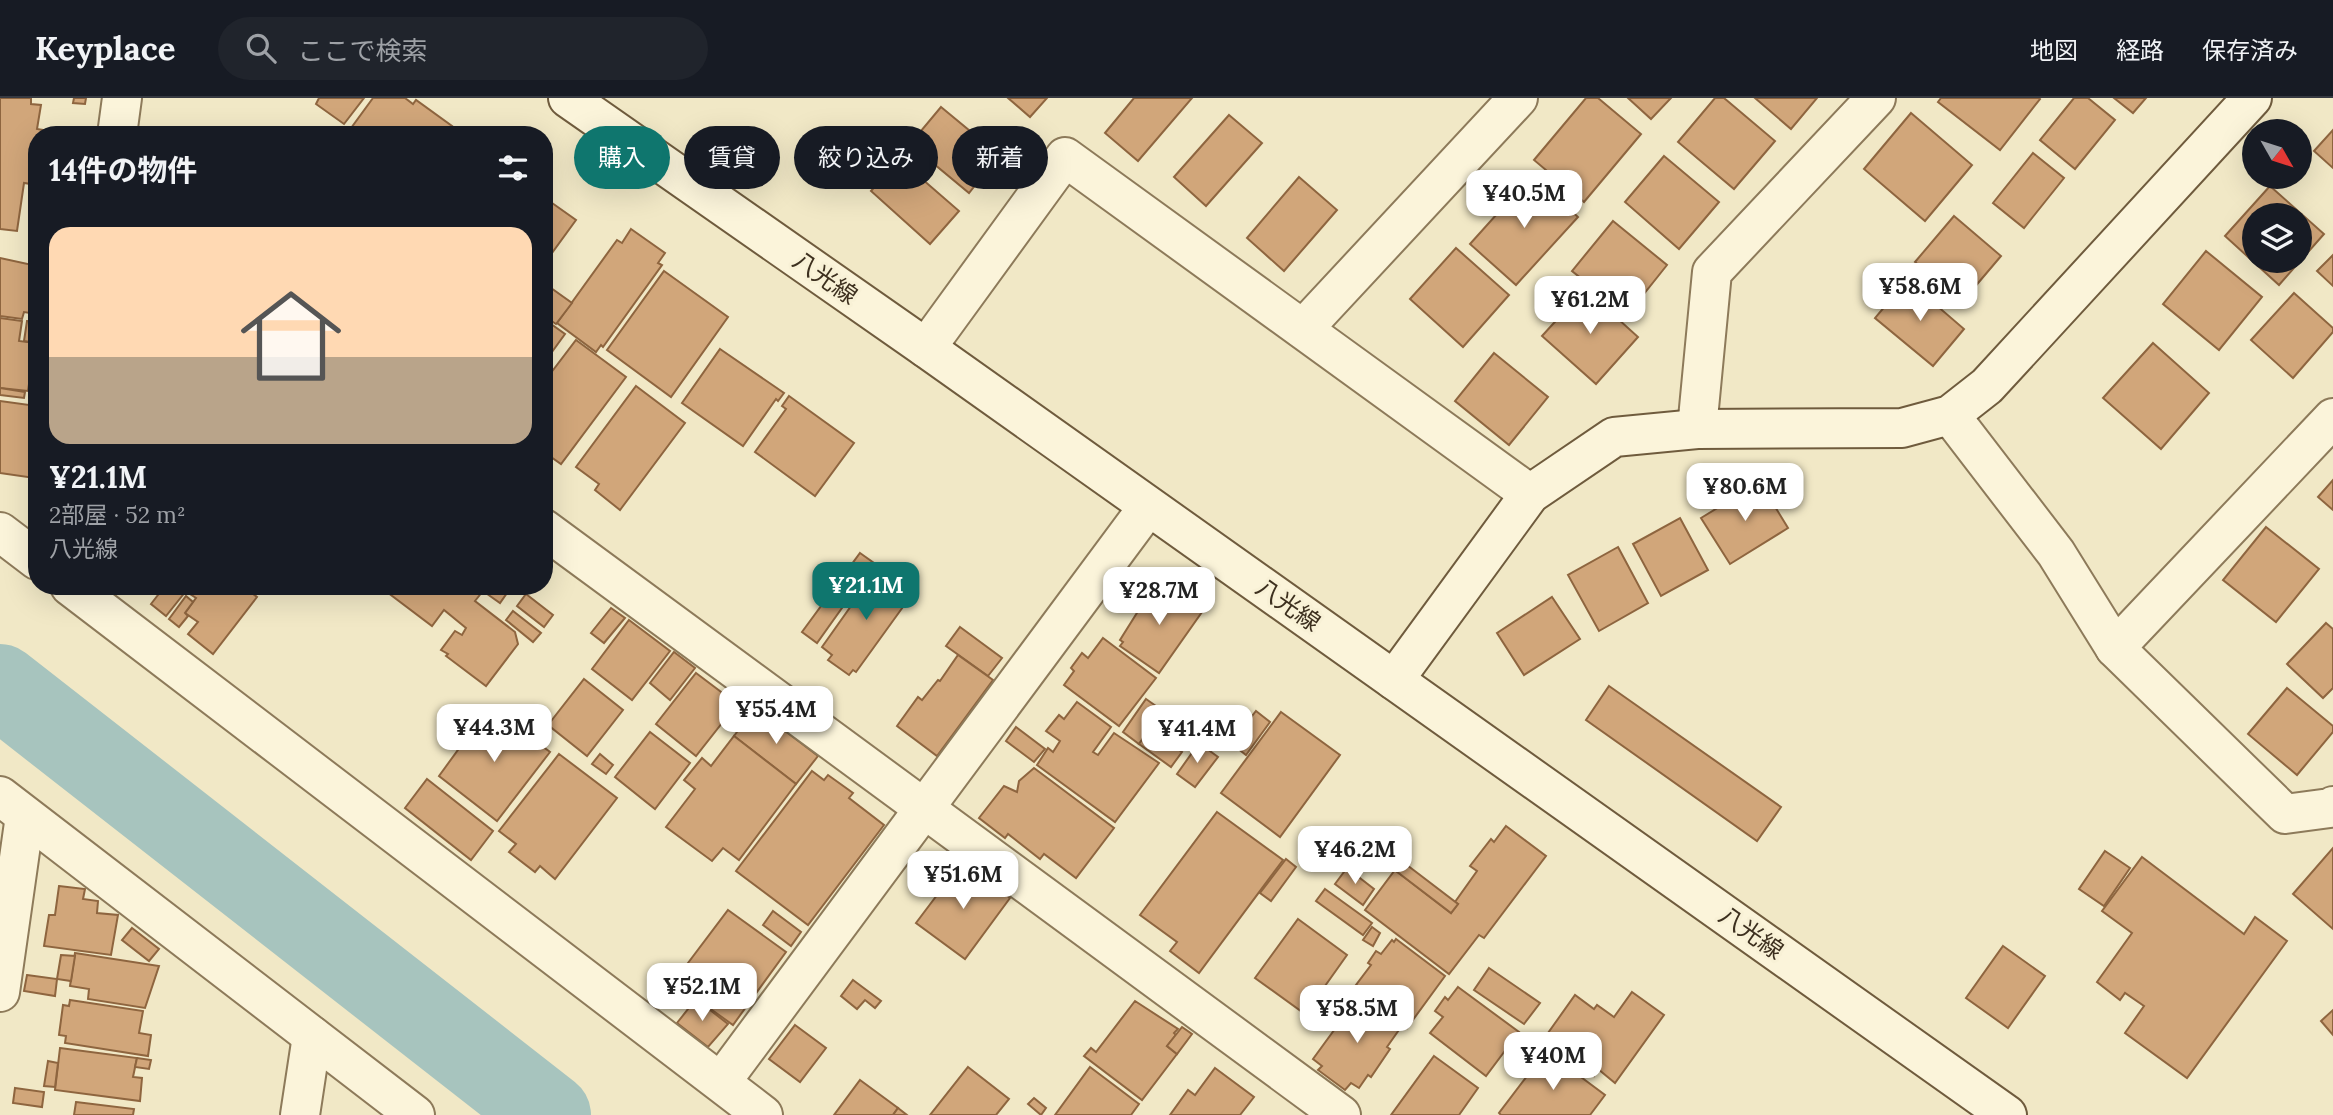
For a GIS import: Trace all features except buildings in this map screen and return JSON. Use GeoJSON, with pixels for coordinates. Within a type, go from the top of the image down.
{"type":"FeatureCollection","features":[{"type":"Feature","properties":{"kind":"street"},"geometry":{"type":"LineString","coordinates":[[118,126],[122,98]]}},
{"type":"Feature","properties":{"kind":"street","name":"八光線"},"geometry":{"type":"LineString","coordinates":[[568,98],[926,348],[2007,1115]]}},
{"type":"Feature","properties":{"kind":"street"},"geometry":{"type":"LineString","coordinates":[[1303,329],[1517,98]]}},
{"type":"Feature","properties":{"kind":"street"},"geometry":{"type":"LineString","coordinates":[[1698,429],[1712,272],[1876,98]]}},
{"type":"Feature","properties":{"kind":"street"},"geometry":{"type":"LineString","coordinates":[[1394,680],[1530,494],[1614,437],[1698,429],[1902,428],[1950,415],[1987,386],[2252,98]]}},
{"type":"Feature","properties":{"kind":"street"},"geometry":{"type":"LineString","coordinates":[[926,348],[1065,156],[1530,494]]}},
{"type":"Feature","properties":{"kind":"street"},"geometry":{"type":"LineString","coordinates":[[1950,415],[2056,553],[2115,648],[2285,814],[2333,806]]}},
{"type":"Feature","properties":{"kind":"street"},"geometry":{"type":"LineString","coordinates":[[2115,648],[2333,418]]}},
{"type":"Feature","properties":{"kind":"street"},"geometry":{"type":"LineString","coordinates":[[721,1082],[1148,507]]}},
{"type":"Feature","properties":{"kind":"street"},"geometry":{"type":"LineString","coordinates":[[0,531],[28,553]]}},
{"type":"Feature","properties":{"kind":"street"},"geometry":{"type":"LineString","coordinates":[[553,536],[1341,1115]]}},
{"type":"Feature","properties":{"kind":"street"},"geometry":{"type":"LineString","coordinates":[[82,595],[763,1115]]}},
{"type":"Feature","properties":{"kind":"street"},"geometry":{"type":"LineString","coordinates":[[0,992],[13,806]]}},
{"type":"Feature","properties":{"kind":"street"},"geometry":{"type":"LineString","coordinates":[[13,806],[415,1115]]}},
{"type":"Feature","properties":{"kind":"street"},"geometry":{"type":"LineString","coordinates":[[300,1115],[312,1036]]}},
{"type":"Feature","properties":{"kind":"waterway"},"geometry":{"type":"LineString","coordinates":[[0,686],[549,1115]]}}]}
